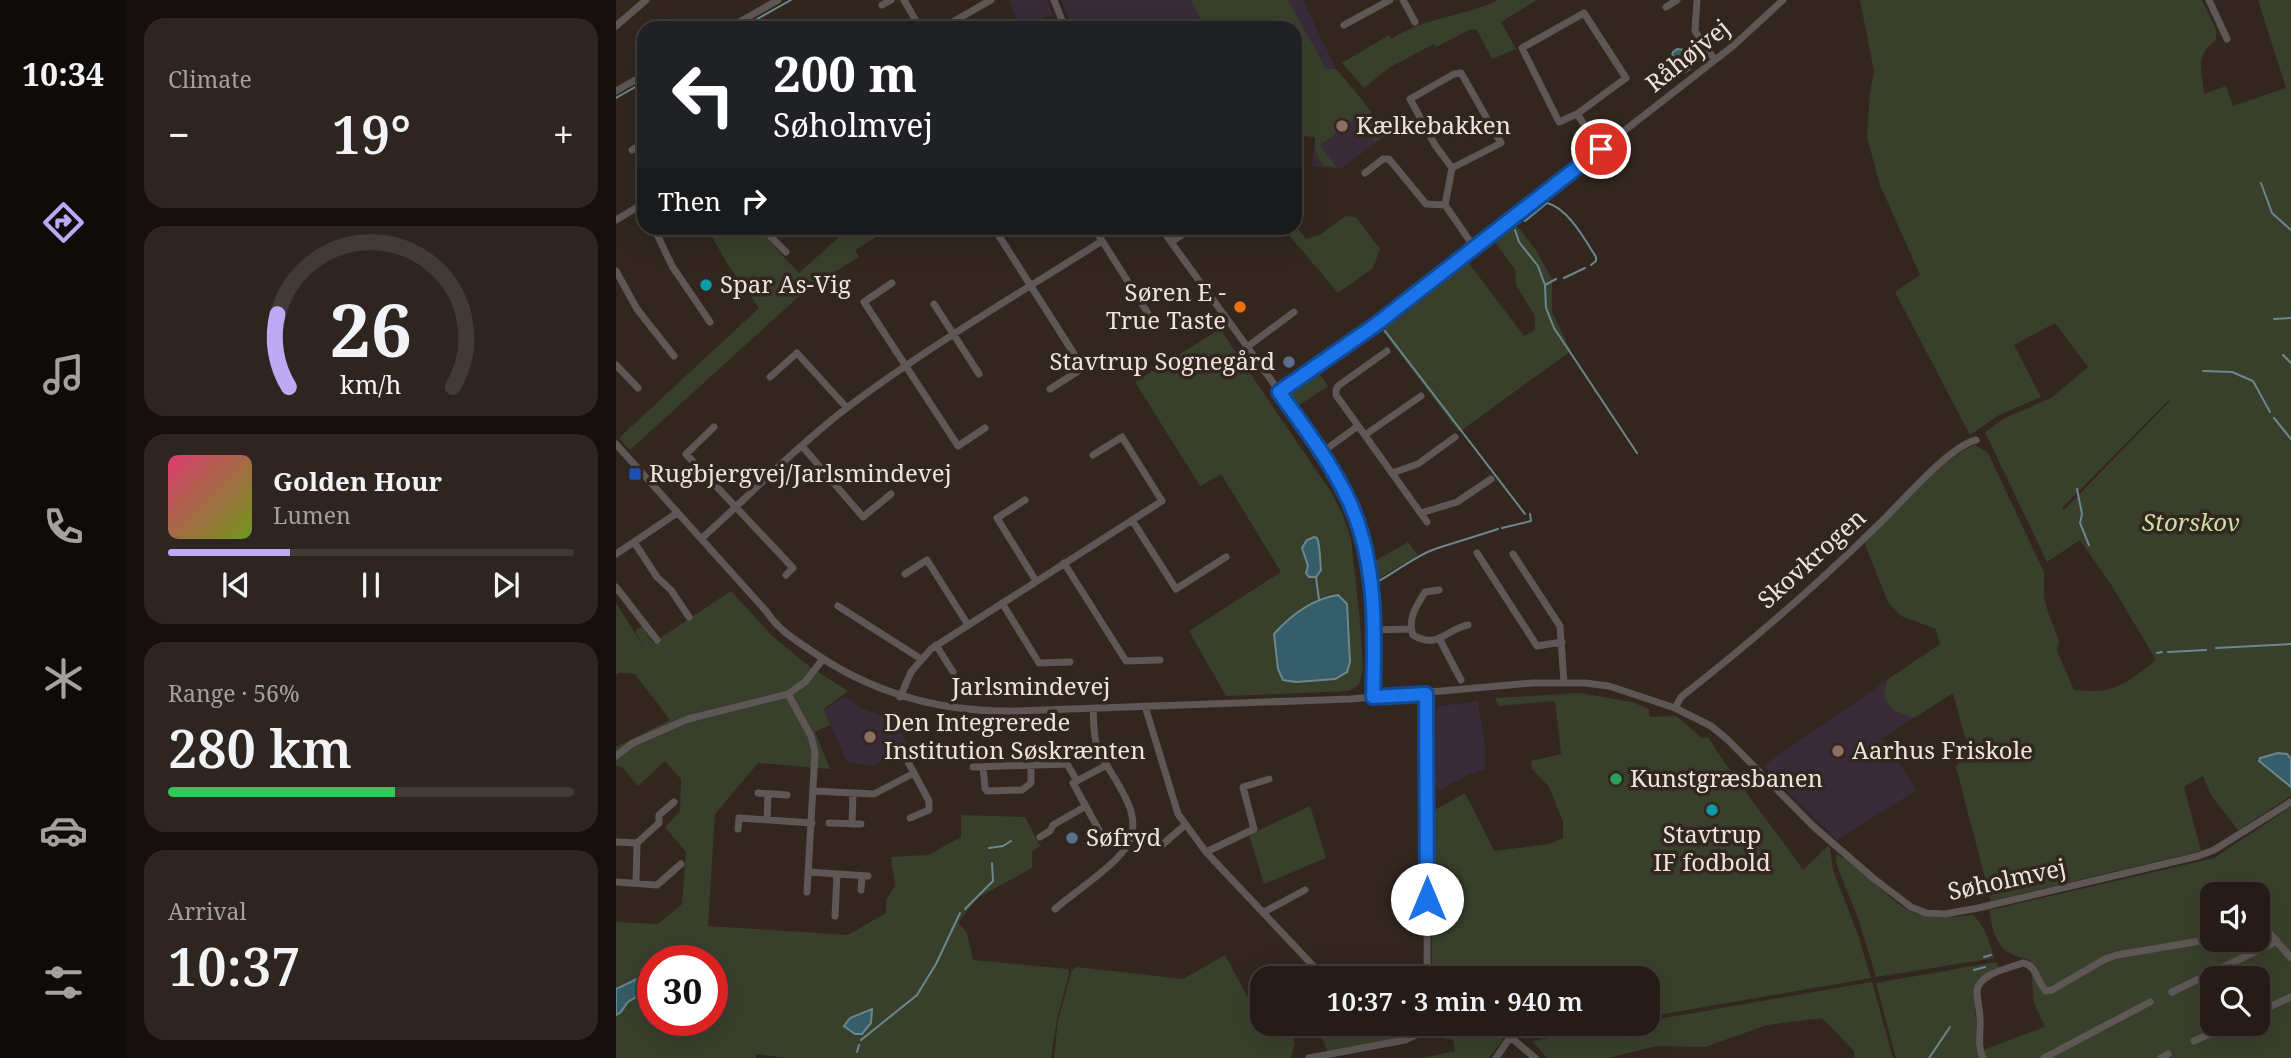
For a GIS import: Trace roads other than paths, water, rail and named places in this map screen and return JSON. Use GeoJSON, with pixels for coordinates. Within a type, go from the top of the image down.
{"type":"FeatureCollection","features":[{"type":"Feature","properties":{"kind":"street"},"geometry":{"type":"LineString","coordinates":[[616,26],[646,0]]}},
{"type":"Feature","properties":{"kind":"street"},"geometry":{"type":"LineString","coordinates":[[741,21],[778,0]]}},
{"type":"Feature","properties":{"kind":"street"},"geometry":{"type":"LineString","coordinates":[[882,5],[891,0]]}},
{"type":"Feature","properties":{"kind":"street"},"geometry":{"type":"LineString","coordinates":[[905,0],[916,21]]}},
{"type":"Feature","properties":{"kind":"street"},"geometry":{"type":"LineString","coordinates":[[954,21],[991,0]]}},
{"type":"Feature","properties":{"kind":"street"},"geometry":{"type":"LineString","coordinates":[[1054,0],[1062,21]]}},
{"type":"Feature","properties":{"kind":"street"},"geometry":{"type":"LineString","coordinates":[[1344,25],[1390,0]]}},
{"type":"Feature","properties":{"kind":"street"},"geometry":{"type":"LineString","coordinates":[[1666,7],[1677,0]]}},
{"type":"Feature","properties":{"kind":"street"},"geometry":{"type":"LineString","coordinates":[[1697,0],[1695,31],[1715,60]]}},
{"type":"Feature","properties":{"kind":"street","name":"Råhøjvej"},"geometry":{"type":"LineString","coordinates":[[1279,392],[1374,326],[1733,46],[1783,0]]}},
{"type":"Feature","properties":{"kind":"street"},"geometry":{"type":"LineString","coordinates":[[2209,0],[2227,39]]}},
{"type":"Feature","properties":{"kind":"street"},"geometry":{"type":"LineString","coordinates":[[1406,1],[1415,22]]}},
{"type":"Feature","properties":{"kind":"street"},"geometry":{"type":"LineString","coordinates":[[1584,13],[1626,78],[1577,114],[1559,122],[1522,48],[1584,13]]}},
{"type":"Feature","properties":{"kind":"street"},"geometry":{"type":"LineString","coordinates":[[1452,168],[1501,142],[1461,73],[1454,74],[1410,99],[1435,145],[1452,168],[1445,205],[1474,247]]}},
{"type":"Feature","properties":{"kind":"street"},"geometry":{"type":"LineString","coordinates":[[616,91],[637,79]]}},
{"type":"Feature","properties":{"kind":"street"},"geometry":{"type":"LineString","coordinates":[[1577,114],[1601,149]]}},
{"type":"Feature","properties":{"kind":"street"},"geometry":{"type":"LineString","coordinates":[[632,150],[637,147]]}},
{"type":"Feature","properties":{"kind":"street"},"geometry":{"type":"LineString","coordinates":[[1365,173],[1384,159],[1389,159],[1426,204],[1445,205]]}},
{"type":"Feature","properties":{"kind":"street"},"geometry":{"type":"LineString","coordinates":[[616,220],[637,208]]}},
{"type":"Feature","properties":{"kind":"street"},"geometry":{"type":"LineString","coordinates":[[657,235],[672,266],[710,322]]}},
{"type":"Feature","properties":{"kind":"street"},"geometry":{"type":"LineString","coordinates":[[769,235],[786,252]]}},
{"type":"Feature","properties":{"kind":"street"},"geometry":{"type":"LineString","coordinates":[[998,235],[1083,368],[1050,389]]}},
{"type":"Feature","properties":{"kind":"street"},"geometry":{"type":"LineString","coordinates":[[1098,235],[1156,326]]}},
{"type":"Feature","properties":{"kind":"street"},"geometry":{"type":"LineString","coordinates":[[1166,235],[1321,453],[1349,501],[1361,533],[1369,567],[1373,697]]}},
{"type":"Feature","properties":{"kind":"street"},"geometry":{"type":"LineString","coordinates":[[1171,242],[1182,235]]}},
{"type":"Feature","properties":{"kind":"street"},"geometry":{"type":"LineString","coordinates":[[701,539],[847,408],[953,334],[1102,241]]}},
{"type":"Feature","properties":{"kind":"street"},"geometry":{"type":"LineString","coordinates":[[616,271],[638,309],[674,356]]}},
{"type":"Feature","properties":{"kind":"street"},"geometry":{"type":"LineString","coordinates":[[892,283],[864,302],[905,366],[958,446],[985,428]]}},
{"type":"Feature","properties":{"kind":"street"},"geometry":{"type":"LineString","coordinates":[[934,304],[979,374]]}},
{"type":"Feature","properties":{"kind":"street"},"geometry":{"type":"LineString","coordinates":[[1247,346],[1294,312]]}},
{"type":"Feature","properties":{"kind":"street"},"geometry":{"type":"LineString","coordinates":[[1387,351],[1336,390],[1336,395],[1427,522]]}},
{"type":"Feature","properties":{"kind":"street"},"geometry":{"type":"LineString","coordinates":[[771,377],[797,353],[847,408]]}},
{"type":"Feature","properties":{"kind":"street"},"geometry":{"type":"LineString","coordinates":[[616,365],[638,388]]}},
{"type":"Feature","properties":{"kind":"street"},"geometry":{"type":"LineString","coordinates":[[1365,435],[1420,396]]}},
{"type":"Feature","properties":{"kind":"street"},"geometry":{"type":"LineString","coordinates":[[1321,453],[1358,426]]}},
{"type":"Feature","properties":{"kind":"street"},"geometry":{"type":"LineString","coordinates":[[714,427],[686,454],[793,568],[786,575]]}},
{"type":"Feature","properties":{"kind":"street"},"geometry":{"type":"LineString","coordinates":[[900,697],[907,679],[921,659],[936,645],[1162,501],[1122,437],[1093,455]]}},
{"type":"Feature","properties":{"kind":"street"},"geometry":{"type":"LineString","coordinates":[[1392,473],[1418,464],[1455,437]]}},
{"type":"Feature","properties":{"kind":"street","name":"Skovkrogen"},"geometry":{"type":"LineString","coordinates":[[1675,708],[1681,697],[1752,639],[1879,524],[1922,480],[1965,444],[1976,440]]}},
{"type":"Feature","properties":{"kind":"street","name":"Jarlsmindevej"},"geometry":{"type":"LineString","coordinates":[[616,444],[780,629],[849,675],[900,697],[966,710],[1373,697]]}},
{"type":"Feature","properties":{"kind":"street"},"geometry":{"type":"LineString","coordinates":[[802,446],[863,517],[891,494]]}},
{"type":"Feature","properties":{"kind":"street"},"geometry":{"type":"LineString","coordinates":[[1421,513],[1457,502],[1491,479]]}},
{"type":"Feature","properties":{"kind":"street"},"geometry":{"type":"LineString","coordinates":[[1025,500],[996,518],[1036,581]]}},
{"type":"Feature","properties":{"kind":"street"},"geometry":{"type":"LineString","coordinates":[[618,549],[634,542],[677,513]]}},
{"type":"Feature","properties":{"kind":"street"},"geometry":{"type":"LineString","coordinates":[[1132,520],[1176,589],[1226,557]]}},
{"type":"Feature","properties":{"kind":"street"},"geometry":{"type":"LineString","coordinates":[[634,542],[657,577],[671,590],[689,617]]}},
{"type":"Feature","properties":{"kind":"street"},"geometry":{"type":"LineString","coordinates":[[1477,553],[1537,646],[1562,642]]}},
{"type":"Feature","properties":{"kind":"street"},"geometry":{"type":"LineString","coordinates":[[1513,554],[1557,620],[1562,642],[1564,683]]}},
{"type":"Feature","properties":{"kind":"street"},"geometry":{"type":"LineString","coordinates":[[905,574],[927,560],[968,625]]}},
{"type":"Feature","properties":{"kind":"street"},"geometry":{"type":"LineString","coordinates":[[1064,563],[1126,662],[1160,660]]}},
{"type":"Feature","properties":{"kind":"street"},"geometry":{"type":"LineString","coordinates":[[616,587],[657,640]]}},
{"type":"Feature","properties":{"kind":"street"},"geometry":{"type":"LineString","coordinates":[[1439,590],[1425,592],[1414,611],[1410,629],[1413,635],[1440,640],[1468,625]]}},
{"type":"Feature","properties":{"kind":"street"},"geometry":{"type":"LineString","coordinates":[[1002,604],[1040,663],[1070,662]]}},
{"type":"Feature","properties":{"kind":"street"},"geometry":{"type":"LineString","coordinates":[[838,606],[921,659]]}},
{"type":"Feature","properties":{"kind":"street"},"geometry":{"type":"LineString","coordinates":[[1373,630],[1410,629]]}},
{"type":"Feature","properties":{"kind":"street"},"geometry":{"type":"LineString","coordinates":[[1440,640],[1461,680]]}},
{"type":"Feature","properties":{"kind":"street"},"geometry":{"type":"LineString","coordinates":[[936,645],[953,672]]}},
{"type":"Feature","properties":{"kind":"street"},"geometry":{"type":"LineString","coordinates":[[616,756],[633,743],[688,719],[788,694],[805,682],[823,659]]}},
{"type":"Feature","properties":{"kind":"street","name":"Søholmvej"},"geometry":{"type":"LineString","coordinates":[[1373,697],[1564,683],[1609,686],[1675,708],[1696,717],[1720,733],[1833,844],[1896,897],[1926,913],[1945,914],[1979,908],[2198,856],[2214,850],[2291,802]]}},
{"type":"Feature","properties":{"kind":"street"},"geometry":{"type":"LineString","coordinates":[[788,694],[814,745],[814,790],[807,892]]}},
{"type":"Feature","properties":{"kind":"street"},"geometry":{"type":"LineString","coordinates":[[1426,694],[1427,966]]}},
{"type":"Feature","properties":{"kind":"street"},"geometry":{"type":"LineString","coordinates":[[1145,706],[1178,814],[1185,825],[1206,852],[1313,966]]}},
{"type":"Feature","properties":{"kind":"street"},"geometry":{"type":"LineString","coordinates":[[1055,909],[1125,848],[1133,831],[1134,820],[1130,807],[1095,738],[1093,708]]}},
{"type":"Feature","properties":{"kind":"street"},"geometry":{"type":"LineString","coordinates":[[908,762],[929,802],[933,818]]}},
{"type":"Feature","properties":{"kind":"street"},"geometry":{"type":"LineString","coordinates":[[973,767],[1067,764],[1077,781]]}},
{"type":"Feature","properties":{"kind":"street"},"geometry":{"type":"LineString","coordinates":[[983,767],[985,788],[988,791],[1022,790],[1031,783],[1031,765]]}},
{"type":"Feature","properties":{"kind":"street"},"geometry":{"type":"LineString","coordinates":[[1100,832],[1073,783],[1107,765]]}},
{"type":"Feature","properties":{"kind":"street"},"geometry":{"type":"LineString","coordinates":[[814,790],[874,794],[914,773]]}},
{"type":"Feature","properties":{"kind":"street"},"geometry":{"type":"LineString","coordinates":[[1206,852],[1254,828],[1243,787],[1269,779]]}},
{"type":"Feature","properties":{"kind":"street"},"geometry":{"type":"LineString","coordinates":[[758,793],[787,795]]}},
{"type":"Feature","properties":{"kind":"street"},"geometry":{"type":"LineString","coordinates":[[852,824],[853,793]]}},
{"type":"Feature","properties":{"kind":"street"},"geometry":{"type":"LineString","coordinates":[[767,820],[768,794]]}},
{"type":"Feature","properties":{"kind":"street"},"geometry":{"type":"LineString","coordinates":[[616,842],[637,843],[659,823],[659,815],[674,802]]}},
{"type":"Feature","properties":{"kind":"street"},"geometry":{"type":"LineString","coordinates":[[1040,837],[1050,831],[1053,825],[1086,806]]}},
{"type":"Feature","properties":{"kind":"street"},"geometry":{"type":"LineString","coordinates":[[910,818],[929,810]]}},
{"type":"Feature","properties":{"kind":"street"},"geometry":{"type":"LineString","coordinates":[[738,829],[739,818],[811,823]]}},
{"type":"Feature","properties":{"kind":"street"},"geometry":{"type":"LineString","coordinates":[[829,823],[861,824]]}},
{"type":"Feature","properties":{"kind":"street"},"geometry":{"type":"LineString","coordinates":[[1162,845],[1185,825]]}},
{"type":"Feature","properties":{"kind":"street"},"geometry":{"type":"LineString","coordinates":[[636,883],[637,843]]}},
{"type":"Feature","properties":{"kind":"street"},"geometry":{"type":"LineString","coordinates":[[616,882],[657,885],[681,864]]}},
{"type":"Feature","properties":{"kind":"street"},"geometry":{"type":"LineString","coordinates":[[808,872],[865,876],[861,890]]}},
{"type":"Feature","properties":{"kind":"street"},"geometry":{"type":"LineString","coordinates":[[835,916],[836,874]]}},
{"type":"Feature","properties":{"kind":"street"},"geometry":{"type":"LineString","coordinates":[[1264,912],[1305,890]]}},
{"type":"Feature","properties":{"kind":"street"},"geometry":{"type":"LineString","coordinates":[[2270,933],[2291,958]]}},
{"type":"Feature","properties":{"kind":"street"},"geometry":{"type":"LineString","coordinates":[[1983,1058],[1980,1048],[1977,989],[1982,981],[1990,976],[2023,963],[2028,964],[2036,972],[2042,988],[2046,991],[2117,955],[2200,941]]}},
{"type":"Feature","properties":{"kind":"street"},"geometry":{"type":"LineString","coordinates":[[2172,992],[2277,941]]}},
{"type":"Feature","properties":{"kind":"street"},"geometry":{"type":"LineString","coordinates":[[2270,1007],[2291,997]]}},
{"type":"Feature","properties":{"kind":"street"},"geometry":{"type":"LineString","coordinates":[[2044,1058],[2150,1002]]}},
{"type":"Feature","properties":{"kind":"street"},"geometry":{"type":"LineString","coordinates":[[1309,1058],[1405,1040],[1414,1036]]}},
{"type":"Feature","properties":{"kind":"street"},"geometry":{"type":"LineString","coordinates":[[1496,1058],[1511,1036],[1535,1058]]}},
{"type":"Feature","properties":{"kind":"street"},"geometry":{"type":"LineString","coordinates":[[2194,1041],[2205,1036]]}},
{"type":"Feature","properties":{"kind":"water"},"geometry":{"type":"Polygon","coordinates":[[[1677,49],[1693,51],[1698,59],[1685,72],[1672,72],[1662,63],[1671,59],[1677,49]]]}},
{"type":"Feature","properties":{"kind":"water"},"geometry":{"type":"Polygon","coordinates":[[[1314,537],[1319,544],[1321,570],[1316,577],[1309,577],[1302,548],[1307,540],[1314,537]]]}},
{"type":"Feature","properties":{"kind":"water"},"geometry":{"type":"Polygon","coordinates":[[[1338,595],[1347,604],[1350,662],[1347,672],[1335,679],[1296,682],[1283,680],[1278,669],[1274,634],[1303,609],[1319,600],[1338,595]]]}},
{"type":"Feature","properties":{"kind":"water"},"geometry":{"type":"Polygon","coordinates":[[[2278,753],[2287,754],[2291,759],[2291,787],[2259,761],[2260,758],[2278,753]]]}},
{"type":"Feature","properties":{"kind":"water"},"geometry":{"type":"Polygon","coordinates":[[[637,979],[637,997],[628,1002],[616,1015],[616,989],[637,979]]]}},
{"type":"Feature","properties":{"kind":"water"},"geometry":{"type":"Polygon","coordinates":[[[872,1009],[871,1023],[862,1034],[855,1034],[844,1026],[850,1018],[872,1009]]]}},
{"type":"Feature","properties":{"kind":"waterway"},"geometry":{"type":"LineString","coordinates":[[754,21],[791,0]]}},
{"type":"Feature","properties":{"kind":"waterway"},"geometry":{"type":"LineString","coordinates":[[616,98],[637,86]]}},
{"type":"Feature","properties":{"kind":"waterway"},"geometry":{"type":"LineString","coordinates":[[2261,183],[2272,213],[2291,230]]}},
{"type":"Feature","properties":{"kind":"waterway"},"geometry":{"type":"LineString","coordinates":[[1525,221],[1547,203],[1555,206],[1575,226],[1596,257],[1596,261],[1591,265]]}},
{"type":"Feature","properties":{"kind":"waterway"},"geometry":{"type":"LineString","coordinates":[[1515,230],[1519,242],[1538,266],[1545,285],[1546,308],[1554,328],[1637,453]]}},
{"type":"Feature","properties":{"kind":"waterway"},"geometry":{"type":"LineString","coordinates":[[1564,278],[1585,268]]}},
{"type":"Feature","properties":{"kind":"waterway"},"geometry":{"type":"LineString","coordinates":[[1545,285],[1556,279]]}},
{"type":"Feature","properties":{"kind":"waterway"},"geometry":{"type":"LineString","coordinates":[[2274,319],[2291,318]]}},
{"type":"Feature","properties":{"kind":"waterway"},"geometry":{"type":"LineString","coordinates":[[1385,331],[1525,514]]}},
{"type":"Feature","properties":{"kind":"waterway"},"geometry":{"type":"LineString","coordinates":[[2283,355],[2291,363]]}},
{"type":"Feature","properties":{"kind":"waterway"},"geometry":{"type":"LineString","coordinates":[[2203,371],[2232,372],[2253,381],[2270,412]]}},
{"type":"Feature","properties":{"kind":"waterway"},"geometry":{"type":"LineString","coordinates":[[2274,418],[2291,439]]}},
{"type":"Feature","properties":{"kind":"waterway"},"geometry":{"type":"LineString","coordinates":[[2077,489],[2082,514],[2080,523],[2089,545]]}},
{"type":"Feature","properties":{"kind":"waterway"},"geometry":{"type":"LineString","coordinates":[[1502,528],[1531,521],[1530,514]]}},
{"type":"Feature","properties":{"kind":"waterway"},"geometry":{"type":"LineString","coordinates":[[1377,582],[1428,552],[1498,529]]}},
{"type":"Feature","properties":{"kind":"waterway"},"geometry":{"type":"LineString","coordinates":[[1316,577],[1319,600]]}},
{"type":"Feature","properties":{"kind":"waterway"},"geometry":{"type":"LineString","coordinates":[[2216,648],[2291,644]]}},
{"type":"Feature","properties":{"kind":"waterway"},"geometry":{"type":"LineString","coordinates":[[2168,652],[2206,650]]}},
{"type":"Feature","properties":{"kind":"waterway"},"geometry":{"type":"LineString","coordinates":[[2157,653],[2162,652]]}},
{"type":"Feature","properties":{"kind":"waterway"},"geometry":{"type":"LineString","coordinates":[[989,848],[1003,846],[1011,841]]}},
{"type":"Feature","properties":{"kind":"waterway"},"geometry":{"type":"LineString","coordinates":[[965,909],[993,881],[992,863]]}},
{"type":"Feature","properties":{"kind":"waterway"},"geometry":{"type":"LineString","coordinates":[[861,1040],[917,995],[936,964],[960,913]]}},
{"type":"Feature","properties":{"kind":"waterway"},"geometry":{"type":"LineString","coordinates":[[1984,957],[1991,955]]}},
{"type":"Feature","properties":{"kind":"waterway"},"geometry":{"type":"LineString","coordinates":[[1974,970],[1985,967]]}},
{"type":"Feature","properties":{"kind":"waterway"},"geometry":{"type":"LineString","coordinates":[[1929,1058],[1950,1027]]}},
{"type":"Feature","properties":{"kind":"waterway"},"geometry":{"type":"LineString","coordinates":[[857,1052],[859,1045]]}},
{"type":"Feature","properties":{"kind":"place","name":"Kælkebakken"},"geometry":{"type":"Point","coordinates":[1342,126]}},
{"type":"Feature","properties":{"kind":"place","name":"Spar As-Vig"},"geometry":{"type":"Point","coordinates":[706,285]}},
{"type":"Feature","properties":{"kind":"place","name":"Søren E - True Taste"},"geometry":{"type":"Point","coordinates":[1240,307]}},
{"type":"Feature","properties":{"kind":"place","name":"Stavtrup Sognegård"},"geometry":{"type":"Point","coordinates":[1289,362]}},
{"type":"Feature","properties":{"kind":"place","name":"Rugbjergvej/Jarlsmindevej"},"geometry":{"type":"Point","coordinates":[635,474]}},
{"type":"Feature","properties":{"kind":"place","name":"Den Integrerede Institution Søskrænten"},"geometry":{"type":"Point","coordinates":[870,737]}},
{"type":"Feature","properties":{"kind":"place","name":"Aarhus Friskole"},"geometry":{"type":"Point","coordinates":[1838,751]}},
{"type":"Feature","properties":{"kind":"place","name":"Kunstgræsbanen"},"geometry":{"type":"Point","coordinates":[1616,779]}},
{"type":"Feature","properties":{"kind":"place","name":"Stavtrup IF fodbold"},"geometry":{"type":"Point","coordinates":[1712,810]}},
{"type":"Feature","properties":{"kind":"place","name":"Søfryd"},"geometry":{"type":"Point","coordinates":[1072,838]}},
{"type":"Feature","properties":{"kind":"park label","name":"Storskov"},"geometry":{"type":"Point","coordinates":[2191,523]}}]}
